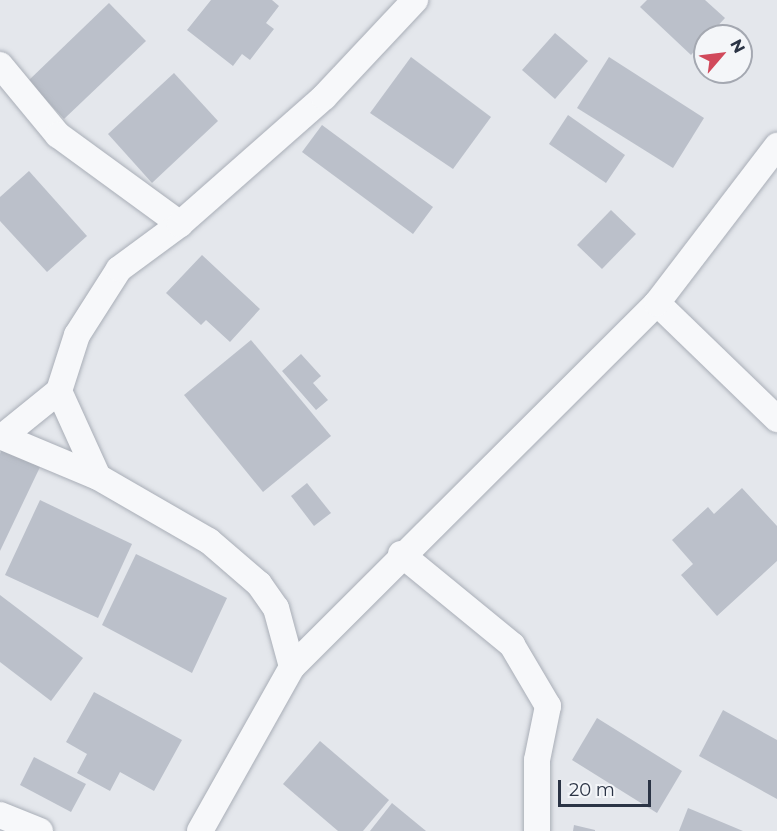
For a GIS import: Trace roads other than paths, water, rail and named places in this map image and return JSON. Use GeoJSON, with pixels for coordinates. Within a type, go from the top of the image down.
{"type":"FeatureCollection","features":[{"type":"Feature","properties":{"kind":"street"},"geometry":{"type":"LineString","coordinates":[[292,667],[286,632],[260,584],[208,541],[99,477],[1,437],[59,391],[77,335],[119,269],[180,224],[324,97],[415,0]]}},
{"type":"Feature","properties":{"kind":"street"},"geometry":{"type":"LineString","coordinates":[[0,65],[58,135],[180,224]]}},
{"type":"Feature","properties":{"kind":"street"},"geometry":{"type":"LineString","coordinates":[[201,831],[292,667],[401,554],[657,303],[777,146]]}},
{"type":"Feature","properties":{"kind":"street"},"geometry":{"type":"LineString","coordinates":[[657,303],[777,419]]}},
{"type":"Feature","properties":{"kind":"street"},"geometry":{"type":"LineString","coordinates":[[59,391],[99,477]]}},
{"type":"Feature","properties":{"kind":"street"},"geometry":{"type":"LineString","coordinates":[[401,554],[512,645],[548,706],[537,760],[537,831]]}},
{"type":"Feature","properties":{"kind":"street"},"geometry":{"type":"LineString","coordinates":[[0,815],[40,831]]}}]}
